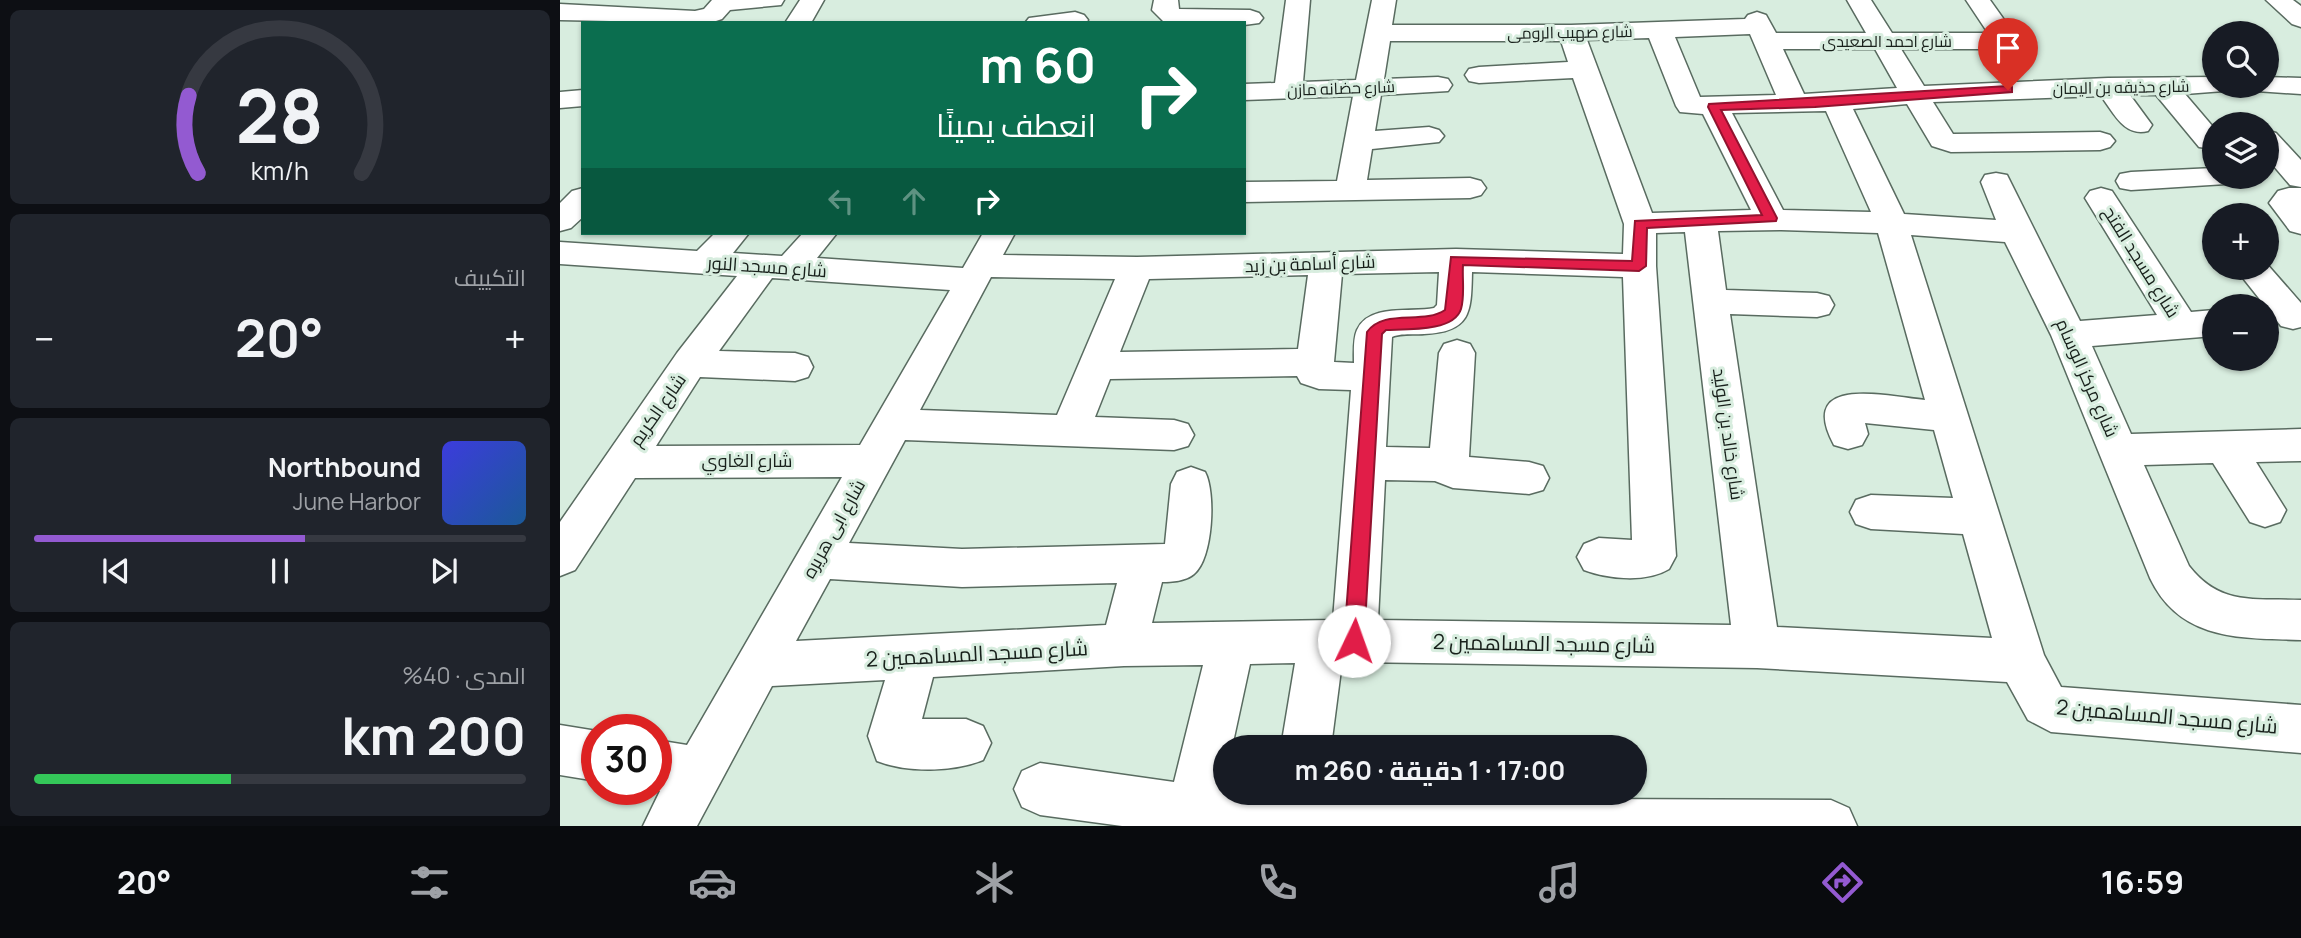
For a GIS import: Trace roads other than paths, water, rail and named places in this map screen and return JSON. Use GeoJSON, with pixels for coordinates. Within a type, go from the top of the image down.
{"type":"FeatureCollection","features":[{"type":"Feature","properties":{"kind":"street"},"geometry":{"type":"LineString","coordinates":[[799,21],[812,0]]}},
{"type":"Feature","properties":{"kind":"street"},"geometry":{"type":"LineString","coordinates":[[1166,0],[1165,10],[1172,16],[1202,20],[1250,18]]}},
{"type":"Feature","properties":{"kind":"street"},"geometry":{"type":"LineString","coordinates":[[1350,191],[1384,0]]}},
{"type":"Feature","properties":{"kind":"street"},"geometry":{"type":"LineString","coordinates":[[1749,0],[1794,104]]}},
{"type":"Feature","properties":{"kind":"street"},"geometry":{"type":"LineString","coordinates":[[1859,0],[1942,140],[1951,143],[2099,141]]}},
{"type":"Feature","properties":{"kind":"street"},"geometry":{"type":"LineString","coordinates":[[1978,0],[2006,41],[2055,88]]}},
{"type":"Feature","properties":{"kind":"street"},"geometry":{"type":"LineString","coordinates":[[2278,0],[2301,19]]}},
{"type":"Feature","properties":{"kind":"street"},"geometry":{"type":"LineString","coordinates":[[560,12],[696,19],[736,7]]}},
{"type":"Feature","properties":{"kind":"street"},"geometry":{"type":"LineString","coordinates":[[1289,89],[1304,8]]}},
{"type":"Feature","properties":{"kind":"street"},"geometry":{"type":"LineString","coordinates":[[1046,21],[1075,14]]}},
{"type":"Feature","properties":{"kind":"street"},"geometry":{"type":"LineString","coordinates":[[1659,30],[1687,104],[1703,106],[1771,218]]}},
{"type":"Feature","properties":{"kind":"street","name":"شارع صهيب الرومى"},"geometry":{"type":"LineString","coordinates":[[1380,33],[1659,30],[1763,33]]}},
{"type":"Feature","properties":{"kind":"street"},"geometry":{"type":"LineString","coordinates":[[1571,33],[1640,224],[1639,266],[1654,556],[1649,559],[1599,557]]}},
{"type":"Feature","properties":{"kind":"street","name":"شارع احمد الصعيدى"},"geometry":{"type":"LineString","coordinates":[[1763,33],[1881,41],[2006,41]]}},
{"type":"Feature","properties":{"kind":"street"},"geometry":{"type":"LineString","coordinates":[[1479,75],[1584,69]]}},
{"type":"Feature","properties":{"kind":"street","name":"شارع حضانه مازن"},"geometry":{"type":"LineString","coordinates":[[1246,92],[1438,85]]}},
{"type":"Feature","properties":{"kind":"street"},"geometry":{"type":"LineString","coordinates":[[2163,85],[2202,132]]}},
{"type":"Feature","properties":{"kind":"street","name":"شارع حذيفه بن اليمان"},"geometry":{"type":"LineString","coordinates":[[1703,106],[1836,102],[1960,91],[2202,85]]}},
{"type":"Feature","properties":{"kind":"street"},"geometry":{"type":"LineString","coordinates":[[2279,85],[2301,86]]}},
{"type":"Feature","properties":{"kind":"street"},"geometry":{"type":"LineString","coordinates":[[2108,86],[2138,125]]}},
{"type":"Feature","properties":{"kind":"street"},"geometry":{"type":"LineString","coordinates":[[560,100],[581,98]]}},
{"type":"Feature","properties":{"kind":"street"},"geometry":{"type":"LineString","coordinates":[[1836,102],[1891,221],[2023,664]]}},
{"type":"Feature","properties":{"kind":"street"},"geometry":{"type":"LineString","coordinates":[[1360,141],[1429,136]]}},
{"type":"Feature","properties":{"kind":"street"},"geometry":{"type":"LineString","coordinates":[[2279,156],[2300,183]]}},
{"type":"Feature","properties":{"kind":"street"},"geometry":{"type":"LineString","coordinates":[[2279,177],[2300,183]]}},
{"type":"Feature","properties":{"kind":"street"},"geometry":{"type":"LineString","coordinates":[[2132,181],[2202,178]]}},
{"type":"Feature","properties":{"kind":"street","name":"شارع مركز الوسام"},"geometry":{"type":"LineString","coordinates":[[1996,182],[2017,232],[2069,335],[2172,578],[2182,594],[2200,608],[2222,615],[2301,620]]}},
{"type":"Feature","properties":{"kind":"street"},"geometry":{"type":"LineString","coordinates":[[2300,183],[2285,203],[2301,224]]}},
{"type":"Feature","properties":{"kind":"street"},"geometry":{"type":"LineString","coordinates":[[1246,192],[1469,188]]}},
{"type":"Feature","properties":{"kind":"street","name":"شارع مسجد الفتح"},"geometry":{"type":"LineString","coordinates":[[2101,198],[2198,325]]}},
{"type":"Feature","properties":{"kind":"street"},"geometry":{"type":"LineString","coordinates":[[560,221],[581,200]]}},
{"type":"Feature","properties":{"kind":"street"},"geometry":{"type":"LineString","coordinates":[[1640,224],[1771,218],[1891,221],[2017,232]]}},
{"type":"Feature","properties":{"kind":"street","name":"شارع خالد بن الوليد"},"geometry":{"type":"LineString","coordinates":[[1700,220],[1757,647]]}},
{"type":"Feature","properties":{"kind":"street"},"geometry":{"type":"LineString","coordinates":[[705,263],[731,235]]}},
{"type":"Feature","properties":{"kind":"street","name":"شارع الكريم"},"geometry":{"type":"LineString","coordinates":[[560,557],[690,363],[776,267],[818,235]]}},
{"type":"Feature","properties":{"kind":"street","name":"شارع مسجد النور"},"geometry":{"type":"LineString","coordinates":[[587,247],[705,263],[776,267],[985,260]]}},
{"type":"Feature","properties":{"kind":"street","name":"شارع أسامة بن زيد"},"geometry":{"type":"LineString","coordinates":[[985,260],[1137,268],[1456,260],[1639,266]]}},
{"type":"Feature","properties":{"kind":"street","name":"شارع ابى هريره"},"geometry":{"type":"LineString","coordinates":[[669,826],[678,769],[758,665],[985,260]]}},
{"type":"Feature","properties":{"kind":"street"},"geometry":{"type":"LineString","coordinates":[[1310,735],[1338,641],[1364,463],[1374,332],[1388,324],[1439,321],[1451,313],[1454,309],[1456,260]]}},
{"type":"Feature","properties":{"kind":"street"},"geometry":{"type":"LineString","coordinates":[[1326,263],[1316,375],[1371,377]]}},
{"type":"Feature","properties":{"kind":"street"},"geometry":{"type":"LineString","coordinates":[[1069,430],[1137,268]]}},
{"type":"Feature","properties":{"kind":"street"},"geometry":{"type":"LineString","coordinates":[[2260,280],[2288,323]]}},
{"type":"Feature","properties":{"kind":"street"},"geometry":{"type":"LineString","coordinates":[[1711,301],[1817,305]]}},
{"type":"Feature","properties":{"kind":"street"},"geometry":{"type":"LineString","coordinates":[[2069,335],[2198,325]]}},
{"type":"Feature","properties":{"kind":"street"},"geometry":{"type":"LineString","coordinates":[[1457,353],[1448,465],[1453,472],[1529,478]]}},
{"type":"Feature","properties":{"kind":"street"},"geometry":{"type":"LineString","coordinates":[[1096,366],[1316,362]]}},
{"type":"Feature","properties":{"kind":"street"},"geometry":{"type":"LineString","coordinates":[[690,363],[795,367]]}},
{"type":"Feature","properties":{"kind":"street"},"geometry":{"type":"LineString","coordinates":[[1848,434],[1843,411],[1852,407],[1950,417]]}},
{"type":"Feature","properties":{"kind":"street"},"geometry":{"type":"LineString","coordinates":[[892,424],[1174,435]]}},
{"type":"Feature","properties":{"kind":"street"},"geometry":{"type":"LineString","coordinates":[[2118,450],[2301,445]]}},
{"type":"Feature","properties":{"kind":"street"},"geometry":{"type":"LineString","coordinates":[[2224,447],[2265,510]]}},
{"type":"Feature","properties":{"kind":"street","name":"شارع الغاوي"},"geometry":{"type":"LineString","coordinates":[[622,462],[872,461]]}},
{"type":"Feature","properties":{"kind":"street"},"geometry":{"type":"LineString","coordinates":[[1364,463],[1448,465]]}},
{"type":"Feature","properties":{"kind":"street"},"geometry":{"type":"LineString","coordinates":[[817,560],[962,568],[1172,564],[1183,557],[1192,484]]}},
{"type":"Feature","properties":{"kind":"street"},"geometry":{"type":"LineString","coordinates":[[1871,512],[1979,517]]}},
{"type":"Feature","properties":{"kind":"street"},"geometry":{"type":"LineString","coordinates":[[1124,645],[1144,565]]}},
{"type":"Feature","properties":{"kind":"street","name":"شارع مسجد المساهمين 2"},"geometry":{"type":"LineString","coordinates":[[758,665],[1124,645],[1338,641],[1757,647],[2017,661],[2023,664],[2042,703],[2051,709],[2301,729]]}},
{"type":"Feature","properties":{"kind":"street"},"geometry":{"type":"LineString","coordinates":[[1192,810],[1231,643]]}},
{"type":"Feature","properties":{"kind":"street"},"geometry":{"type":"LineString","coordinates":[[915,658],[893,736],[895,744],[966,743]]}},
{"type":"Feature","properties":{"kind":"street"},"geometry":{"type":"LineString","coordinates":[[560,750],[581,753]]}},
{"type":"Feature","properties":{"kind":"street"},"geometry":{"type":"LineString","coordinates":[[1040,789],[1192,810],[1830,825]]}}]}
